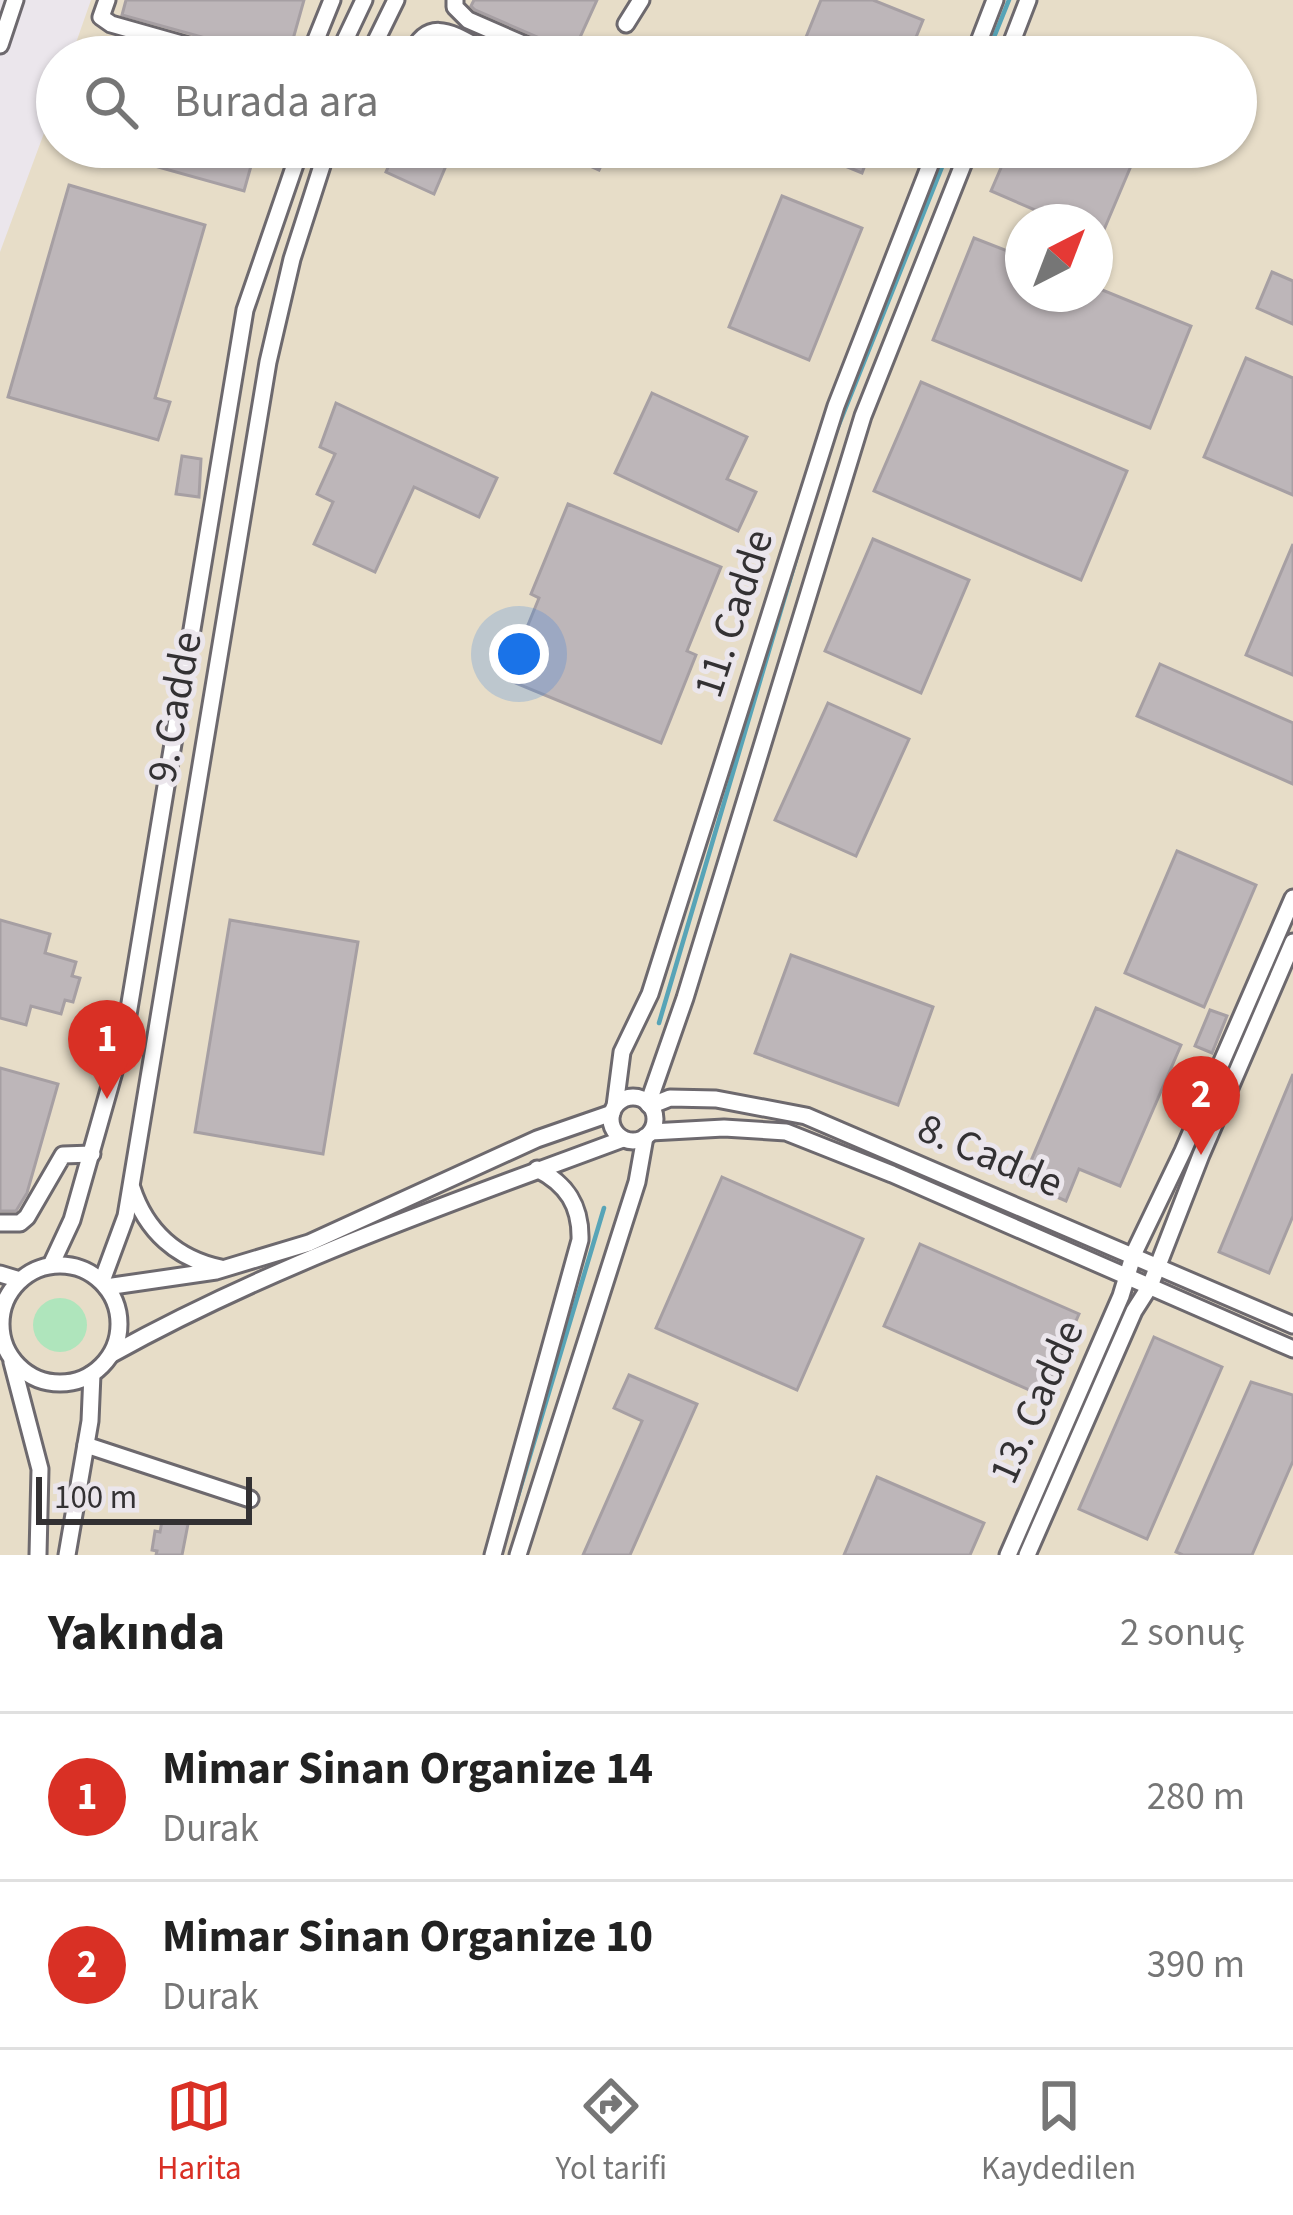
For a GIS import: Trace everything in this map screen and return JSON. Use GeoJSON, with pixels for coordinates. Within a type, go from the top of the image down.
{"type":"FeatureCollection","features":[{"type":"Feature","properties":{"kind":"street"},"geometry":{"type":"LineString","coordinates":[[0,45],[15,0]]}},
{"type":"Feature","properties":{"kind":"street"},"geometry":{"type":"LineString","coordinates":[[107,0],[101,17],[154,36]]}},
{"type":"Feature","properties":{"kind":"street"},"geometry":{"type":"LineString","coordinates":[[347,36],[364,0]]}},
{"type":"Feature","properties":{"kind":"street"},"geometry":{"type":"LineString","coordinates":[[378,36],[396,0]]}},
{"type":"Feature","properties":{"kind":"street"},"geometry":{"type":"LineString","coordinates":[[455,0],[455,7],[468,20],[505,36]]}},
{"type":"Feature","properties":{"kind":"street"},"geometry":{"type":"LineString","coordinates":[[626,24],[641,0]]}},
{"type":"Feature","properties":{"kind":"street"},"geometry":{"type":"LineString","coordinates":[[981,36],[995,0]]}},
{"type":"Feature","properties":{"kind":"street"},"geometry":{"type":"LineString","coordinates":[[1014,36],[1028,0]]}},
{"type":"Feature","properties":{"kind":"street"},"geometry":{"type":"LineString","coordinates":[[318,36],[331,4],[356,18]]}},
{"type":"Feature","properties":{"kind":"street"},"geometry":{"type":"LineString","coordinates":[[420,36],[437,29],[452,36]]}},
{"type":"Feature","properties":{"kind":"street","name":"9. Cadde"},"geometry":{"type":"LineString","coordinates":[[51,1265],[72,1220],[125,1033],[245,310],[294,168]]}},
{"type":"Feature","properties":{"kind":"street","name":"9. Cadde"},"geometry":{"type":"LineString","coordinates":[[104,1284],[126,1216],[268,362],[292,259],[321,168]]}},
{"type":"Feature","properties":{"kind":"street","name":"11. Cadde"},"geometry":{"type":"LineString","coordinates":[[614,1110],[622,1052],[650,994],[836,406],[930,168]]}},
{"type":"Feature","properties":{"kind":"street","name":"11. Cadde"},"geometry":{"type":"LineString","coordinates":[[649,1105],[863,416],[962,168]]}},
{"type":"Feature","properties":{"kind":"street"},"geometry":{"type":"LineString","coordinates":[[1134,1253],[1184,1151],[1293,898]]}},
{"type":"Feature","properties":{"kind":"street"},"geometry":{"type":"LineString","coordinates":[[1159,1264],[1293,942]]}},
{"type":"Feature","properties":{"kind":"street"},"geometry":{"type":"LineString","coordinates":[[104,1284],[224,1269],[309,1243],[635,1097],[649,1105],[655,1118],[637,1182],[518,1555]]}},
{"type":"Feature","properties":{"kind":"street","name":"8. Cadde"},"geometry":{"type":"LineString","coordinates":[[649,1105],[670,1098],[716,1099],[806,1116],[1293,1325]]}},
{"type":"Feature","properties":{"kind":"street"},"geometry":{"type":"LineString","coordinates":[[614,1110],[613,1128],[623,1138]]}},
{"type":"Feature","properties":{"kind":"street","name":"8. Cadde"},"geometry":{"type":"LineString","coordinates":[[648,1134],[724,1128],[786,1132],[1293,1349]]}},
{"type":"Feature","properties":{"kind":"street"},"geometry":{"type":"LineString","coordinates":[[12,1359],[40,1381],[58,1384],[92,1374],[112,1354],[265,1278],[537,1169],[623,1138],[648,1134]]}},
{"type":"Feature","properties":{"kind":"street"},"geometry":{"type":"LineString","coordinates":[[0,1223],[20,1223],[27,1216],[63,1155],[92,1154]]}},
{"type":"Feature","properties":{"kind":"street"},"geometry":{"type":"LineString","coordinates":[[493,1555],[580,1240],[581,1219],[573,1200],[558,1182],[537,1169]]}},
{"type":"Feature","properties":{"kind":"street"},"geometry":{"type":"LineString","coordinates":[[131,1184],[148,1223],[168,1245],[194,1261],[224,1269]]}},
{"type":"Feature","properties":{"kind":"street","name":"13. Cadde"},"geometry":{"type":"LineString","coordinates":[[1008,1555],[1121,1296],[1134,1253]]}},
{"type":"Feature","properties":{"kind":"street","name":"13. Cadde"},"geometry":{"type":"LineString","coordinates":[[1027,1555],[1159,1264]]}},
{"type":"Feature","properties":{"kind":"street"},"geometry":{"type":"LineString","coordinates":[[38,1555],[40,1469],[12,1359],[2,1342],[2,1309],[20,1280],[51,1265],[79,1268],[104,1284],[119,1316],[112,1354]]}},
{"type":"Feature","properties":{"kind":"street"},"geometry":{"type":"LineString","coordinates":[[0,1274],[20,1280]]}},
{"type":"Feature","properties":{"kind":"street"},"geometry":{"type":"LineString","coordinates":[[67,1555],[86,1444],[92,1374]]}},
{"type":"Feature","properties":{"kind":"street"},"geometry":{"type":"LineString","coordinates":[[86,1444],[250,1499]]}},
{"type":"Feature","properties":{"kind":"shaded area"},"geometry":{"type":"Polygon","coordinates":[[[91,0],[1293,0],[1293,1555],[0,1555],[0,252],[36,155],[36,168],[1257,168],[1257,36],[78,36],[91,0]]]}},
{"type":"Feature","properties":{"kind":"green space"},"geometry":{"type":"Polygon","coordinates":[[[60,1298],[79,1306],[87,1325],[79,1344],[60,1352],[41,1344],[33,1325],[41,1306],[60,1298]]]}},
{"type":"Feature","properties":{"kind":"building"},"geometry":{"type":"Polygon","coordinates":[[[126,0],[304,0],[294,36],[198,36],[122,15],[126,0]]]}},
{"type":"Feature","properties":{"kind":"building"},"geometry":{"type":"Polygon","coordinates":[[[474,0],[597,0],[581,36],[535,36],[471,6],[474,0]]]}},
{"type":"Feature","properties":{"kind":"building"},"geometry":{"type":"Polygon","coordinates":[[[821,0],[873,0],[923,20],[917,36],[806,36],[821,0]]]}},
{"type":"Feature","properties":{"kind":"building"},"geometry":{"type":"Polygon","coordinates":[[[162,168],[250,168],[244,191],[162,168]]]}},
{"type":"Feature","properties":{"kind":"building"},"geometry":{"type":"Polygon","coordinates":[[[388,168],[445,168],[434,194],[386,172],[388,168]]]}},
{"type":"Feature","properties":{"kind":"building"},"geometry":{"type":"Polygon","coordinates":[[[1001,168],[1130,168],[1113,208],[1113,204],[1021,204],[991,191],[1001,168]]]}},
{"type":"Feature","properties":{"kind":"building"},"geometry":{"type":"Polygon","coordinates":[[[69,185],[205,225],[155,398],[170,402],[158,440],[8,397],[69,185]]]}},
{"type":"Feature","properties":{"kind":"building"},"geometry":{"type":"Polygon","coordinates":[[[782,196],[862,228],[809,360],[729,327],[782,196]]]}},
{"type":"Feature","properties":{"kind":"building"},"geometry":{"type":"Polygon","coordinates":[[[974,238],[1005,250],[1005,312],[1113,312],[1113,294],[1191,326],[1150,428],[933,340],[974,238]]]}},
{"type":"Feature","properties":{"kind":"building"},"geometry":{"type":"Polygon","coordinates":[[[1272,272],[1293,281],[1293,324],[1257,308],[1272,272]]]}},
{"type":"Feature","properties":{"kind":"building"},"geometry":{"type":"Polygon","coordinates":[[[1246,358],[1293,378],[1293,495],[1204,457],[1246,358]]]}},
{"type":"Feature","properties":{"kind":"building"},"geometry":{"type":"Polygon","coordinates":[[[921,382],[1127,471],[1081,580],[874,491],[921,382]]]}},
{"type":"Feature","properties":{"kind":"building"},"geometry":{"type":"Polygon","coordinates":[[[652,393],[747,437],[727,479],[756,492],[738,531],[615,473],[652,393]]]}},
{"type":"Feature","properties":{"kind":"building"},"geometry":{"type":"Polygon","coordinates":[[[336,403],[497,478],[479,517],[414,487],[375,572],[314,544],[333,502],[317,494],[335,454],[320,447],[336,403]]]}},
{"type":"Feature","properties":{"kind":"building"},"geometry":{"type":"Polygon","coordinates":[[[182,456],[201,459],[199,497],[176,494],[182,456]]]}},
{"type":"Feature","properties":{"kind":"building"},"geometry":{"type":"Polygon","coordinates":[[[568,504],[721,567],[687,651],[696,655],[661,743],[506,679],[539,598],[531,594],[568,504]]]}},
{"type":"Feature","properties":{"kind":"building"},"geometry":{"type":"Polygon","coordinates":[[[873,539],[969,580],[921,693],[825,651],[873,539]]]}},
{"type":"Feature","properties":{"kind":"building"},"geometry":{"type":"Polygon","coordinates":[[[1293,544],[1293,675],[1246,655],[1293,544]]]}},
{"type":"Feature","properties":{"kind":"building"},"geometry":{"type":"Polygon","coordinates":[[[1160,664],[1293,723],[1293,784],[1137,716],[1160,664]]]}},
{"type":"Feature","properties":{"kind":"building"},"geometry":{"type":"Polygon","coordinates":[[[828,703],[909,739],[856,856],[775,820],[828,703]]]}},
{"type":"Feature","properties":{"kind":"building"},"geometry":{"type":"Polygon","coordinates":[[[1177,851],[1256,885],[1204,1007],[1125,973],[1177,851]]]}},
{"type":"Feature","properties":{"kind":"building"},"geometry":{"type":"Polygon","coordinates":[[[0,920],[50,934],[45,953],[76,962],[72,976],[80,978],[73,1002],[65,1000],[61,1014],[31,1006],[26,1025],[0,1018],[0,920]]]}},
{"type":"Feature","properties":{"kind":"building"},"geometry":{"type":"Polygon","coordinates":[[[230,920],[358,942],[323,1154],[195,1132],[230,920]]]}},
{"type":"Feature","properties":{"kind":"building"},"geometry":{"type":"Polygon","coordinates":[[[791,955],[933,1007],[898,1105],[755,1053],[791,955]]]}},
{"type":"Feature","properties":{"kind":"building"},"geometry":{"type":"Polygon","coordinates":[[[1096,1008],[1181,1045],[1120,1186],[1079,1169],[1066,1201],[1022,1182],[1096,1008]]]}},
{"type":"Feature","properties":{"kind":"building"},"geometry":{"type":"Polygon","coordinates":[[[1210,1010],[1227,1016],[1212,1053],[1195,1046],[1210,1010]]]}},
{"type":"Feature","properties":{"kind":"building"},"geometry":{"type":"Polygon","coordinates":[[[0,1068],[58,1084],[27,1193],[16,1211],[0,1211],[0,1068]]]}},
{"type":"Feature","properties":{"kind":"building"},"geometry":{"type":"Polygon","coordinates":[[[1293,1074],[1293,1216],[1269,1273],[1219,1252],[1293,1074]]]}},
{"type":"Feature","properties":{"kind":"building"},"geometry":{"type":"Polygon","coordinates":[[[722,1177],[863,1239],[797,1390],[656,1328],[722,1177]]]}},
{"type":"Feature","properties":{"kind":"building"},"geometry":{"type":"Polygon","coordinates":[[[920,1244],[1079,1314],[1043,1396],[884,1326],[920,1244]]]}},
{"type":"Feature","properties":{"kind":"building"},"geometry":{"type":"Polygon","coordinates":[[[1154,1337],[1222,1367],[1147,1539],[1079,1509],[1154,1337]]]}},
{"type":"Feature","properties":{"kind":"building"},"geometry":{"type":"Polygon","coordinates":[[[629,1375],[697,1404],[630,1555],[583,1555],[642,1421],[614,1408],[629,1375]]]}},
{"type":"Feature","properties":{"kind":"building"},"geometry":{"type":"Polygon","coordinates":[[[1251,1382],[1293,1395],[1293,1461],[1252,1555],[1183,1555],[1176,1552],[1251,1382]]]}},
{"type":"Feature","properties":{"kind":"building"},"geometry":{"type":"Polygon","coordinates":[[[877,1477],[984,1523],[970,1555],[844,1555],[877,1477]]]}},
{"type":"Feature","properties":{"kind":"building"},"geometry":{"type":"Polygon","coordinates":[[[162,1521],[188,1524],[182,1555],[156,1555],[152,1550],[162,1521]]]}},
{"type":"Feature","properties":{"kind":"waterway"},"geometry":{"type":"LineString","coordinates":[[994,36],[1009,0]]}},
{"type":"Feature","properties":{"kind":"waterway"},"geometry":{"type":"LineString","coordinates":[[834,437],[942,168]]}},
{"type":"Feature","properties":{"kind":"waterway"},"geometry":{"type":"LineString","coordinates":[[659,1023],[812,505]]}},
{"type":"Feature","properties":{"kind":"waterway"},"geometry":{"type":"LineString","coordinates":[[509,1526],[604,1208]]}},
{"type":"Feature","properties":{"kind":"place","name":"Mimar Sinan Organize 14"},"geometry":{"type":"Point","coordinates":[107,1099]}},
{"type":"Feature","properties":{"kind":"place","name":"Mimar Sinan Organize 10"},"geometry":{"type":"Point","coordinates":[1201,1155]}}]}
